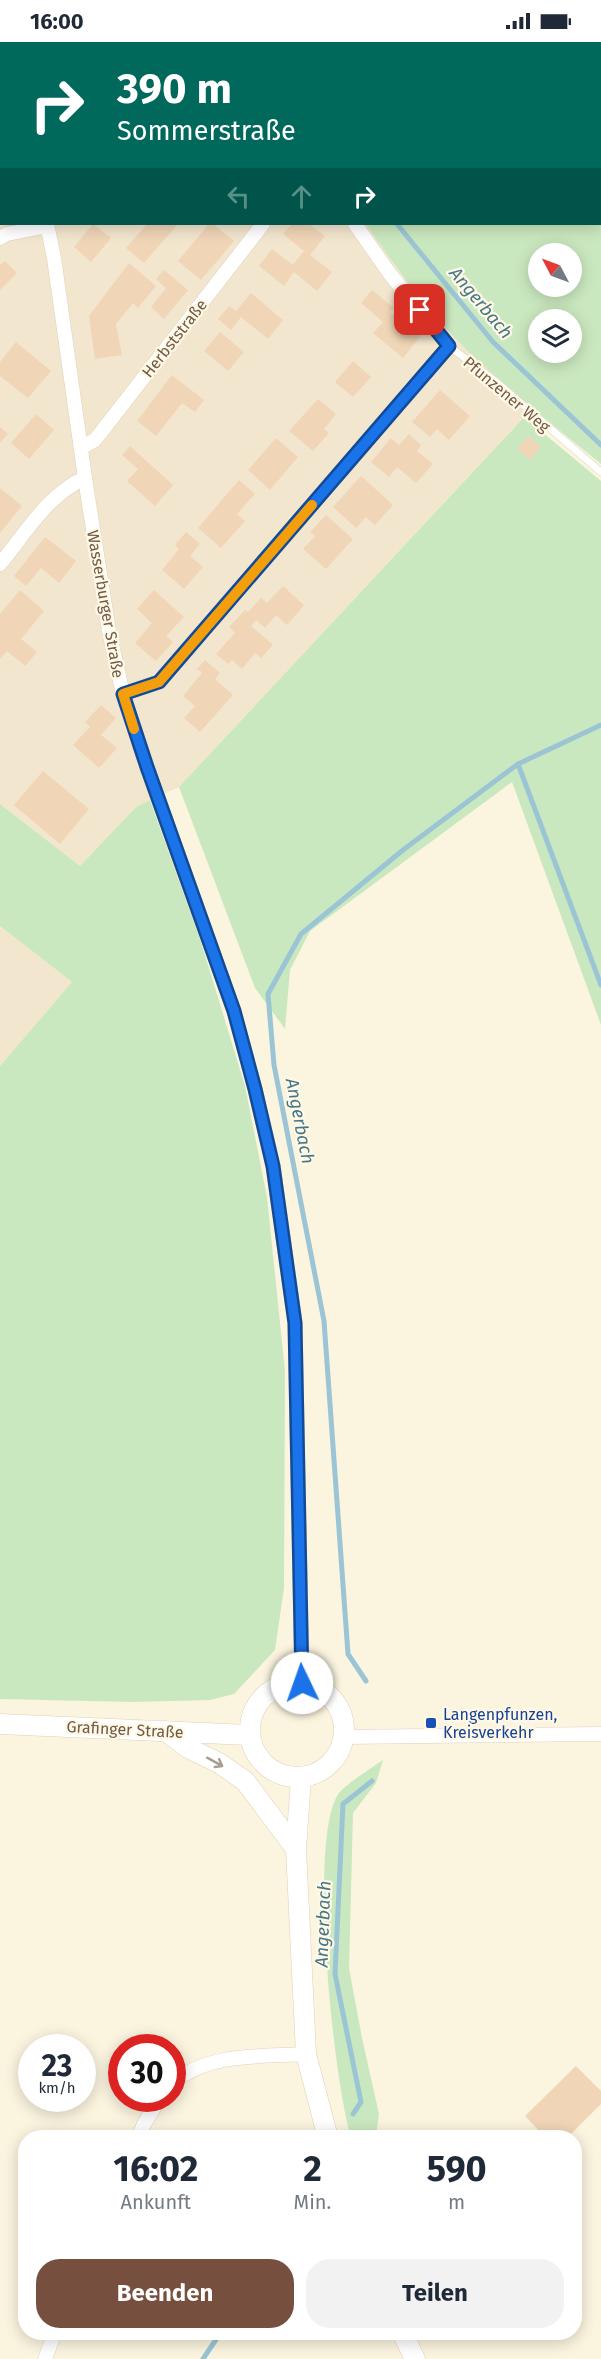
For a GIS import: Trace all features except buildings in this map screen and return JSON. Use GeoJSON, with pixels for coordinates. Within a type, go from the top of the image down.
{"type":"FeatureCollection","features":[{"type":"Feature","properties":{"kind":"main road"},"geometry":{"type":"LineString","coordinates":[[288,1683],[302,1683],[317,1687],[330,1695],[339,1707],[344,1722],[344,1737],[339,1752],[330,1765],[316,1774],[301,1778],[286,1777],[272,1772],[257,1756],[249,1735],[250,1721],[255,1707],[263,1696],[288,1683]]}},
{"type":"Feature","properties":{"kind":"main road","name":"Grafinger Straße"},"geometry":{"type":"LineString","coordinates":[[0,1724],[249,1735]]}},
{"type":"Feature","properties":{"kind":"main road"},"geometry":{"type":"LineString","coordinates":[[166,1731],[188,1748],[219,1763],[245,1781],[296,1849]]}},
{"type":"Feature","properties":{"kind":"main road"},"geometry":{"type":"LineString","coordinates":[[301,1778],[296,1849],[306,2055],[326,2130]]}},
{"type":"Feature","properties":{"kind":"main road"},"geometry":{"type":"LineString","coordinates":[[406,2340],[415,2359]]}},
{"type":"Feature","properties":{"kind":"street","name":"Wasserburger Straße"},"geometry":{"type":"LineString","coordinates":[[47,225],[109,631],[123,694],[234,1011],[273,1166],[295,1323],[302,1683]]}},
{"type":"Feature","properties":{"kind":"street"},"geometry":{"type":"LineString","coordinates":[[0,238],[7,234],[47,225]]}},
{"type":"Feature","properties":{"kind":"street","name":"Herbststraße"},"geometry":{"type":"LineString","coordinates":[[82,447],[95,440],[262,225]]}},
{"type":"Feature","properties":{"kind":"street","name":"Pfunzener Weg"},"geometry":{"type":"LineString","coordinates":[[356,225],[390,274],[449,346]]}},
{"type":"Feature","properties":{"kind":"street"},"geometry":{"type":"LineString","coordinates":[[123,694],[159,682],[449,346]]}},
{"type":"Feature","properties":{"kind":"street"},"geometry":{"type":"LineString","coordinates":[[0,564],[52,501],[70,484],[85,478]]}},
{"type":"Feature","properties":{"kind":"street"},"geometry":{"type":"LineString","coordinates":[[344,1737],[601,1734]]}},
{"type":"Feature","properties":{"kind":"street"},"geometry":{"type":"LineString","coordinates":[[186,2076],[200,2067],[226,2059],[306,2055]]}},
{"type":"Feature","properties":{"kind":"street"},"geometry":{"type":"LineString","coordinates":[[141,2130],[151,2112]]}},
{"type":"Feature","properties":{"kind":"street"},"geometry":{"type":"LineString","coordinates":[[45,2359],[52,2340]]}},
{"type":"Feature","properties":{"kind":"lane","name":"Pfunzener Weg"},"geometry":{"type":"LineString","coordinates":[[449,346],[495,381],[601,472]]}},
{"type":"Feature","properties":{"kind":"shaded area"},"geometry":{"type":"Polygon","coordinates":[[[0,225],[367,225],[401,275],[456,339],[532,408],[179,787],[136,807],[80,866],[0,804],[0,225]]]}},
{"type":"Feature","properties":{"kind":"shaded area"},"geometry":{"type":"Polygon","coordinates":[[[0,926],[72,982],[0,1066],[0,926]]]}},
{"type":"Feature","properties":{"kind":"green space"},"geometry":{"type":"Polygon","coordinates":[[[367,225],[601,225],[601,464],[508,388],[473,356],[431,312],[367,225]]]}},
{"type":"Feature","properties":{"kind":"green space"},"geometry":{"type":"Polygon","coordinates":[[[524,417],[601,481],[601,1025],[512,782],[310,931],[290,970],[285,1029],[255,988],[179,787],[524,417]]]}},
{"type":"Feature","properties":{"kind":"green space"},"geometry":{"type":"Polygon","coordinates":[[[150,800],[201,942],[245,1086],[267,1197],[285,1371],[284,1588],[275,1650],[234,1694],[210,1700],[133,1702],[0,1699],[0,1066],[72,982],[0,926],[0,804],[80,866],[136,807],[150,800]]]}},
{"type":"Feature","properties":{"kind":"green space"},"geometry":{"type":"Polygon","coordinates":[[[383,1760],[376,1783],[353,1813],[349,1968],[379,2114],[377,2130],[349,2130],[337,2067],[327,1961],[324,1907],[325,1857],[330,1818],[339,1793],[353,1780],[383,1760]]]}},
{"type":"Feature","properties":{"kind":"waterway","name":"Angerbach"},"geometry":{"type":"LineString","coordinates":[[398,225],[493,342],[601,445]]}},
{"type":"Feature","properties":{"kind":"waterway","name":"Angerbach"},"geometry":{"type":"LineString","coordinates":[[366,1681],[348,1654],[324,1321],[274,1065],[268,994],[301,934],[403,850],[518,764],[601,725]]}},
{"type":"Feature","properties":{"kind":"waterway"},"geometry":{"type":"LineString","coordinates":[[518,764],[601,985]]}},
{"type":"Feature","properties":{"kind":"waterway","name":"Angerbach"},"geometry":{"type":"LineString","coordinates":[[353,2114],[361,2102],[335,1974],[343,1804],[372,1781]]}},
{"type":"Feature","properties":{"kind":"waterway","name":"Angerbach"},"geometry":{"type":"LineString","coordinates":[[203,2359],[216,2340]]}},
{"type":"Feature","properties":{"kind":"slow traffic"},"geometry":{"type":"LineString","coordinates":[[134,729],[123,694],[159,682],[312,505]]}},
{"type":"Feature","properties":{"kind":"place","name":"Langenpfunzen, Kreisverkehr"},"geometry":{"type":"Point","coordinates":[431,1723]}},
{"type":"Feature","properties":{"kind":"route"},"geometry":{"type":"LineString","coordinates":[[302,1683],[295,1323],[273,1166],[234,1011],[134,731],[123,694],[159,682],[449,346],[420,310]]}}]}
